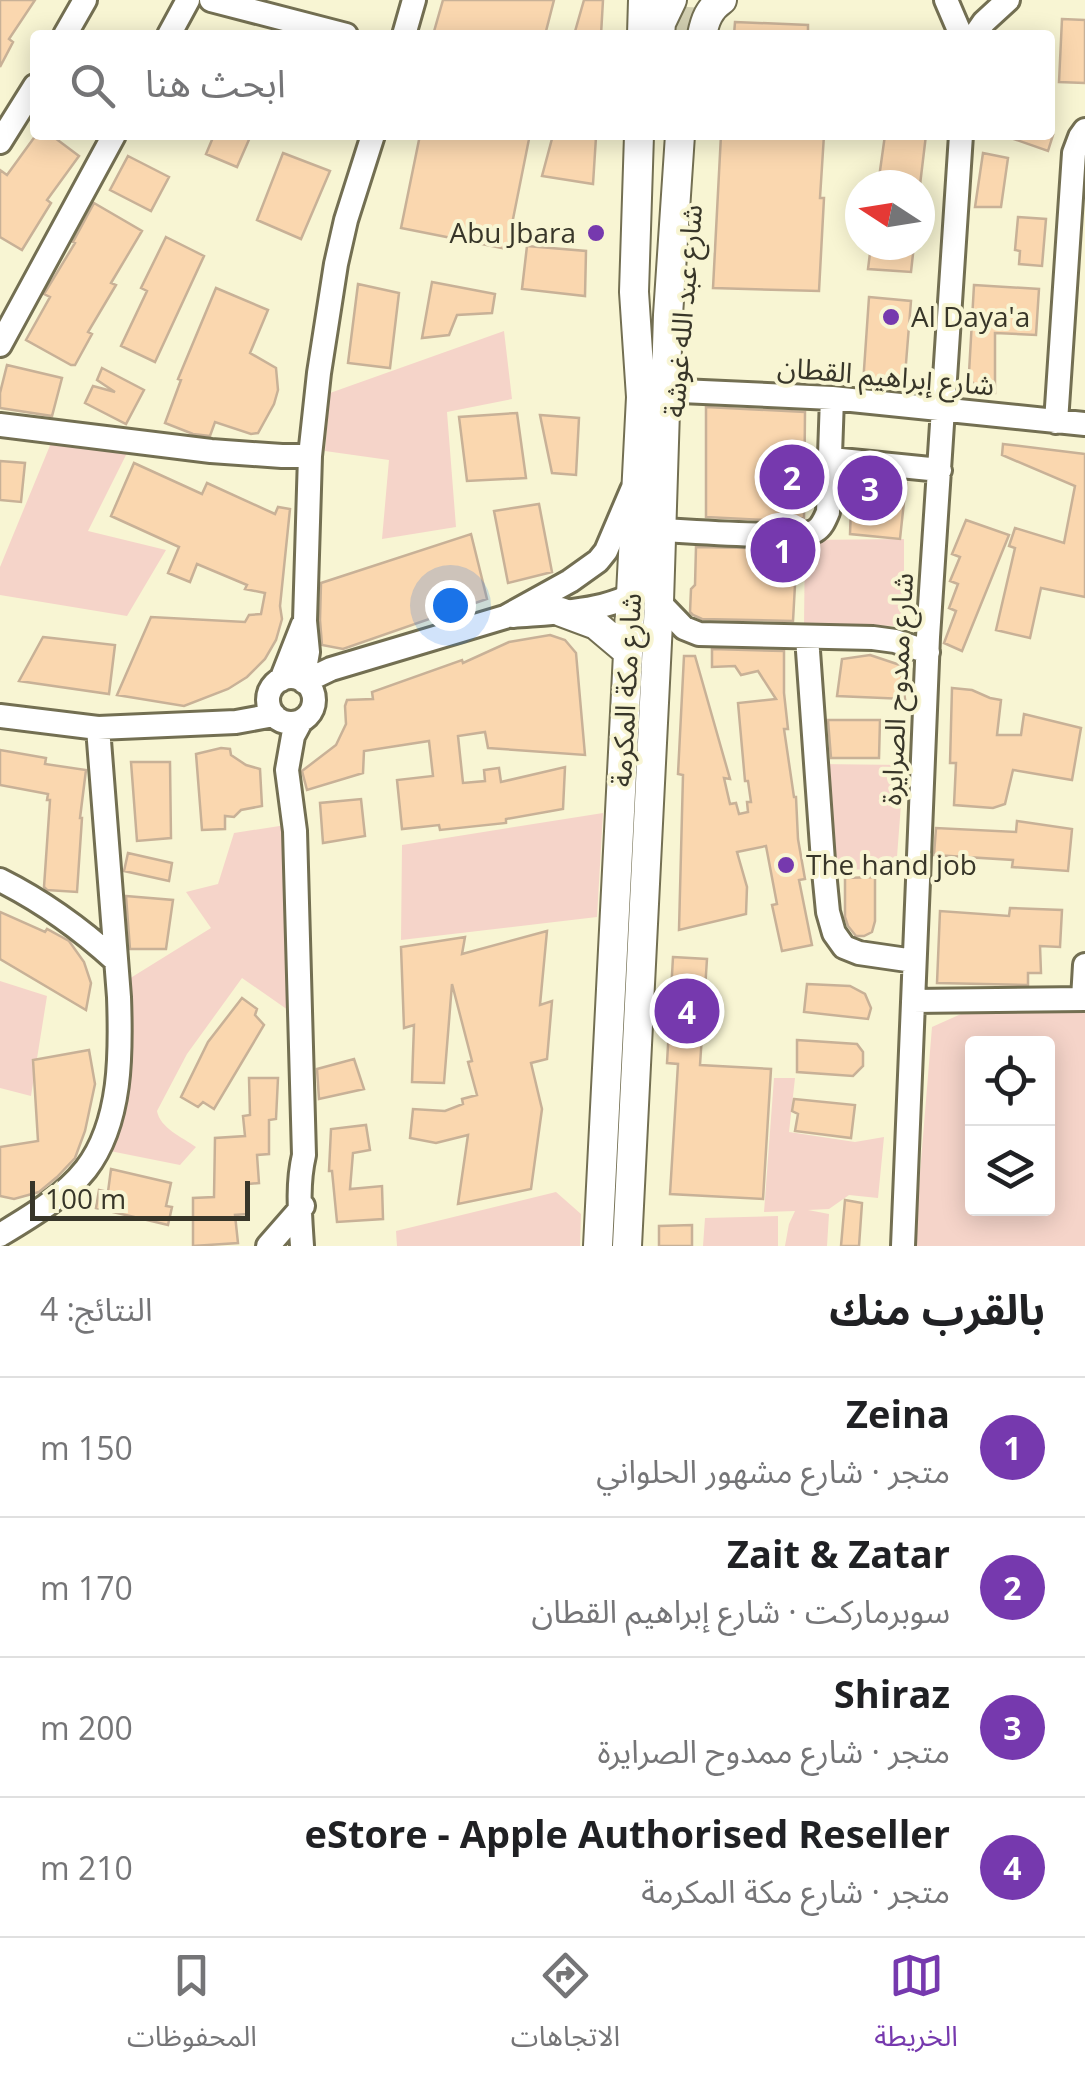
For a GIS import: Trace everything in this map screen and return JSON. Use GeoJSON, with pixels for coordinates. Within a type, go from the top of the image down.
{"type":"FeatureCollection","features":[{"type":"Feature","properties":{"kind":"main road"},"geometry":{"type":"LineString","coordinates":[[642,30],[643,0]]}},
{"type":"Feature","properties":{"kind":"main road"},"geometry":{"type":"LineString","coordinates":[[660,30],[672,0]]}},
{"type":"Feature","properties":{"kind":"main road"},"geometry":{"type":"LineString","coordinates":[[701,30],[714,5],[722,0]]}},
{"type":"Feature","properties":{"kind":"main road","name":"شارع مكة المكرمة"},"geometry":{"type":"LineString","coordinates":[[598,1246],[628,652],[645,600],[660,572],[661,530],[649,484],[634,292],[638,140]]}},
{"type":"Feature","properties":{"kind":"main road"},"geometry":{"type":"LineString","coordinates":[[641,394],[654,140]]}},
{"type":"Feature","properties":{"kind":"main road","name":"شارع مكة المكرمة"},"geometry":{"type":"LineString","coordinates":[[628,1246],[649,484],[668,315],[680,140]]}},
{"type":"Feature","properties":{"kind":"main road","name":"شارع عبد الله غوشة"},"geometry":{"type":"LineString","coordinates":[[649,484],[681,392],[696,140]]}},
{"type":"Feature","properties":{"kind":"main road"},"geometry":{"type":"LineString","coordinates":[[561,612],[596,625],[628,652]]}},
{"type":"Feature","properties":{"kind":"street"},"geometry":{"type":"LineString","coordinates":[[68,30],[85,0]]}},
{"type":"Feature","properties":{"kind":"street"},"geometry":{"type":"LineString","coordinates":[[172,30],[188,0]]}},
{"type":"Feature","properties":{"kind":"street"},"geometry":{"type":"LineString","coordinates":[[212,0],[259,5],[332,30]]}},
{"type":"Feature","properties":{"kind":"street"},"geometry":{"type":"LineString","coordinates":[[405,30],[414,0]]}},
{"type":"Feature","properties":{"kind":"street"},"geometry":{"type":"LineString","coordinates":[[946,0],[959,30]]}},
{"type":"Feature","properties":{"kind":"street"},"geometry":{"type":"LineString","coordinates":[[978,30],[1008,0]]}},
{"type":"Feature","properties":{"kind":"street"},"geometry":{"type":"LineString","coordinates":[[0,142],[30,94]]}},
{"type":"Feature","properties":{"kind":"street"},"geometry":{"type":"LineString","coordinates":[[1056,422],[1075,265],[1074,154],[1085,130]]}},
{"type":"Feature","properties":{"kind":"street"},"geometry":{"type":"LineString","coordinates":[[0,345],[111,140]]}},
{"type":"Feature","properties":{"kind":"street"},"geometry":{"type":"LineString","coordinates":[[268,1246],[305,1227],[312,1170],[304,1155],[296,846],[286,770],[274,740],[291,698],[305,621],[310,456],[318,373],[346,220],[371,140]]}},
{"type":"Feature","properties":{"kind":"street","name":"شارع ممدوح الصرايرة"},"geometry":{"type":"LineString","coordinates":[[903,1246],[928,652],[961,140]]}},
{"type":"Feature","properties":{"kind":"street","name":"شارع إبراهيم القطان"},"geometry":{"type":"LineString","coordinates":[[681,392],[832,398],[1085,424]]}},
{"type":"Feature","properties":{"kind":"street"},"geometry":{"type":"LineString","coordinates":[[661,530],[790,535],[816,530],[828,512],[832,398]]}},
{"type":"Feature","properties":{"kind":"street"},"geometry":{"type":"LineString","coordinates":[[0,425],[238,454],[310,456]]}},
{"type":"Feature","properties":{"kind":"street"},"geometry":{"type":"LineString","coordinates":[[830,459],[940,470]]}},
{"type":"Feature","properties":{"kind":"street"},"geometry":{"type":"LineString","coordinates":[[0,716],[98,728],[140,728],[216,721],[235,708],[291,698],[389,654],[505,617],[570,581],[598,561],[649,484]]}},
{"type":"Feature","properties":{"kind":"street"},"geometry":{"type":"LineString","coordinates":[[505,617],[645,600],[699,634],[873,638],[928,652]]}},
{"type":"Feature","properties":{"kind":"street"},"geometry":{"type":"LineString","coordinates":[[807,637],[822,860],[834,932],[844,947],[859,953],[914,961]]}},
{"type":"Feature","properties":{"kind":"street"},"geometry":{"type":"LineString","coordinates":[[0,1235],[34,1214],[86,1169],[109,1120],[118,1076],[116,961],[98,728]]}},
{"type":"Feature","properties":{"kind":"street"},"geometry":{"type":"LineString","coordinates":[[0,880],[56,914],[116,961]]}},
{"type":"Feature","properties":{"kind":"street"},"geometry":{"type":"LineString","coordinates":[[912,1001],[1084,999],[1085,965]]}},
{"type":"Feature","properties":{"kind":"shaded area"},"geometry":{"type":"Polygon","coordinates":[[[504,331],[512,399],[447,412],[456,527],[382,539],[389,460],[325,451],[330,393],[504,331]]]}},
{"type":"Feature","properties":{"kind":"shaded area"},"geometry":{"type":"Polygon","coordinates":[[[51,443],[127,453],[88,531],[166,550],[127,616],[0,595],[0,567],[51,443]]]}},
{"type":"Feature","properties":{"kind":"shaded area"},"geometry":{"type":"Polygon","coordinates":[[[904,539],[904,626],[804,625],[805,540],[904,539]]]}},
{"type":"Feature","properties":{"kind":"shaded area"},"geometry":{"type":"Polygon","coordinates":[[[818,764],[904,765],[896,870],[825,869],[818,764]]]}},
{"type":"Feature","properties":{"kind":"shaded area"},"geometry":{"type":"Polygon","coordinates":[[[603,813],[597,917],[401,940],[402,845],[603,813]]]}},
{"type":"Feature","properties":{"kind":"shaded area"},"geometry":{"type":"Polygon","coordinates":[[[286,825],[288,1010],[242,978],[187,1054],[157,1111],[167,1127],[196,1147],[180,1165],[110,1151],[124,982],[211,928],[186,892],[218,884],[234,833],[286,825]]]}},
{"type":"Feature","properties":{"kind":"shaded area"},"geometry":{"type":"Polygon","coordinates":[[[0,981],[47,996],[31,1096],[0,1088],[0,981]]]}},
{"type":"Feature","properties":{"kind":"shaded area"},"geometry":{"type":"Polygon","coordinates":[[[1085,1011],[1085,1246],[914,1246],[932,1027],[961,1014],[1085,1011]]]}},
{"type":"Feature","properties":{"kind":"shaded area"},"geometry":{"type":"Polygon","coordinates":[[[774,1078],[795,1078],[789,1132],[855,1142],[884,1137],[878,1198],[849,1195],[829,1209],[808,1210],[829,1214],[827,1246],[785,1246],[795,1211],[764,1212],[774,1078]]]}},
{"type":"Feature","properties":{"kind":"shaded area"},"geometry":{"type":"Polygon","coordinates":[[[556,1192],[581,1214],[580,1246],[397,1246],[396,1231],[556,1192]]]}},
{"type":"Feature","properties":{"kind":"shaded area"},"geometry":{"type":"Polygon","coordinates":[[[778,1216],[778,1246],[703,1246],[705,1218],[778,1216]]]}},
{"type":"Feature","properties":{"kind":"building"},"geometry":{"type":"Polygon","coordinates":[[[0,0],[35,0],[9,39],[13,42],[0,67],[0,0]]]}},
{"type":"Feature","properties":{"kind":"building"},"geometry":{"type":"Polygon","coordinates":[[[443,0],[554,0],[546,30],[434,30],[443,0]]]}},
{"type":"Feature","properties":{"kind":"building"},"geometry":{"type":"Polygon","coordinates":[[[584,0],[603,0],[601,30],[575,30],[584,0]]]}},
{"type":"Feature","properties":{"kind":"building"},"geometry":{"type":"Polygon","coordinates":[[[1062,19],[1085,20],[1085,83],[1059,82],[1062,19]]]}},
{"type":"Feature","properties":{"kind":"building"},"geometry":{"type":"Polygon","coordinates":[[[735,22],[808,25],[808,30],[734,30],[735,22]]]}},
{"type":"Feature","properties":{"kind":"building"},"geometry":{"type":"Polygon","coordinates":[[[32,140],[58,140],[79,156],[47,200],[51,203],[22,250],[0,237],[0,170],[7,175],[32,140]]]}},
{"type":"Feature","properties":{"kind":"building"},"geometry":{"type":"Polygon","coordinates":[[[212,140],[249,140],[237,167],[206,154],[212,140]]]}},
{"type":"Feature","properties":{"kind":"building"},"geometry":{"type":"Polygon","coordinates":[[[419,140],[529,140],[507,249],[401,228],[419,140]]]}},
{"type":"Feature","properties":{"kind":"building"},"geometry":{"type":"Polygon","coordinates":[[[552,140],[596,140],[593,184],[542,176],[552,140]]]}},
{"type":"Feature","properties":{"kind":"building"},"geometry":{"type":"Polygon","coordinates":[[[721,140],[824,140],[819,291],[713,288],[721,140]]]}},
{"type":"Feature","properties":{"kind":"building"},"geometry":{"type":"Polygon","coordinates":[[[884,140],[925,140],[922,170],[880,170],[884,140]]]}},
{"type":"Feature","properties":{"kind":"building"},"geometry":{"type":"Polygon","coordinates":[[[1017,140],[1051,140],[1048,151],[1017,140]]]}},
{"type":"Feature","properties":{"kind":"building"},"geometry":{"type":"Polygon","coordinates":[[[283,153],[330,171],[301,239],[257,220],[283,153]]]}},
{"type":"Feature","properties":{"kind":"building"},"geometry":{"type":"Polygon","coordinates":[[[983,153],[1008,158],[1001,207],[975,207],[983,153]]]}},
{"type":"Feature","properties":{"kind":"building"},"geometry":{"type":"Polygon","coordinates":[[[128,156],[169,177],[151,211],[110,190],[128,156]]]}},
{"type":"Feature","properties":{"kind":"building"},"geometry":{"type":"Polygon","coordinates":[[[94,203],[142,231],[111,283],[116,285],[88,332],[92,334],[75,365],[71,365],[26,340],[50,297],[44,294],[94,203]]]}},
{"type":"Feature","properties":{"kind":"building"},"geometry":{"type":"Polygon","coordinates":[[[1018,217],[1046,219],[1042,266],[1019,264],[1020,251],[1015,250],[1018,217]]]}},
{"type":"Feature","properties":{"kind":"building"},"geometry":{"type":"Polygon","coordinates":[[[166,237],[204,256],[155,362],[121,346],[147,291],[141,288],[166,237]]]}},
{"type":"Feature","properties":{"kind":"building"},"geometry":{"type":"Polygon","coordinates":[[[527,246],[586,251],[585,296],[522,289],[527,246]]]}},
{"type":"Feature","properties":{"kind":"building"},"geometry":{"type":"Polygon","coordinates":[[[869,260],[912,260],[911,272],[868,269],[869,260]]]}},
{"type":"Feature","properties":{"kind":"building"},"geometry":{"type":"Polygon","coordinates":[[[432,282],[495,294],[492,313],[457,315],[449,335],[422,338],[432,282]]]}},
{"type":"Feature","properties":{"kind":"building"},"geometry":{"type":"Polygon","coordinates":[[[358,284],[399,293],[390,368],[348,363],[358,284]]]}},
{"type":"Feature","properties":{"kind":"building"},"geometry":{"type":"Polygon","coordinates":[[[974,285],[1039,289],[1036,335],[995,333],[995,393],[983,392],[971,381],[969,373],[974,285]]]}},
{"type":"Feature","properties":{"kind":"building"},"geometry":{"type":"Polygon","coordinates":[[[216,288],[268,310],[250,353],[276,368],[278,390],[258,433],[215,422],[210,436],[165,423],[181,380],[178,379],[216,288]]]}},
{"type":"Feature","properties":{"kind":"building"},"geometry":{"type":"Polygon","coordinates":[[[869,297],[911,301],[904,388],[863,384],[869,297]]]}},
{"type":"Feature","properties":{"kind":"building"},"geometry":{"type":"Polygon","coordinates":[[[7,365],[62,378],[52,416],[0,408],[7,365]]]}},
{"type":"Feature","properties":{"kind":"building"},"geometry":{"type":"Polygon","coordinates":[[[102,368],[144,390],[126,424],[85,403],[93,386],[115,392],[97,380],[102,368]]]}},
{"type":"Feature","properties":{"kind":"building"},"geometry":{"type":"Polygon","coordinates":[[[706,407],[805,412],[804,518],[706,517],[706,407]]]}},
{"type":"Feature","properties":{"kind":"building"},"geometry":{"type":"Polygon","coordinates":[[[517,413],[526,478],[467,481],[459,417],[517,413]]]}},
{"type":"Feature","properties":{"kind":"building"},"geometry":{"type":"Polygon","coordinates":[[[540,415],[579,418],[576,475],[552,473],[540,415]]]}},
{"type":"Feature","properties":{"kind":"building"},"geometry":{"type":"Polygon","coordinates":[[[1003,444],[1085,454],[1085,597],[1041,588],[1030,638],[996,630],[1015,548],[1009,546],[1015,528],[1064,543],[1075,486],[1002,455],[1003,444]]]}},
{"type":"Feature","properties":{"kind":"building"},"geometry":{"type":"Polygon","coordinates":[[[0,461],[25,463],[21,502],[0,500],[0,461]]]}},
{"type":"Feature","properties":{"kind":"building"},"geometry":{"type":"Polygon","coordinates":[[[134,463],[202,494],[207,483],[275,514],[278,507],[290,509],[282,619],[276,640],[265,659],[247,677],[184,706],[117,695],[151,617],[245,622],[249,615],[261,614],[265,593],[245,589],[247,585],[197,564],[190,582],[168,573],[179,547],[111,516],[134,463]]]}},
{"type":"Feature","properties":{"kind":"building"},"geometry":{"type":"Polygon","coordinates":[[[852,477],[906,483],[900,539],[850,534],[852,477]]]}},
{"type":"Feature","properties":{"kind":"building"},"geometry":{"type":"Polygon","coordinates":[[[539,504],[552,572],[508,583],[494,511],[539,504]]]}},
{"type":"Feature","properties":{"kind":"building"},"geometry":{"type":"Polygon","coordinates":[[[966,520],[1009,535],[962,651],[944,643],[956,611],[949,608],[958,584],[950,581],[960,557],[952,554],[966,520]]]}},
{"type":"Feature","properties":{"kind":"building"},"geometry":{"type":"Polygon","coordinates":[[[471,534],[487,599],[343,649],[322,645],[321,583],[471,534]]]}},
{"type":"Feature","properties":{"kind":"building"},"geometry":{"type":"Polygon","coordinates":[[[696,547],[797,549],[793,621],[702,619],[693,615],[691,589],[695,585],[696,547]]]}},
{"type":"Feature","properties":{"kind":"building"},"geometry":{"type":"Polygon","coordinates":[[[550,635],[565,640],[576,653],[585,755],[488,748],[485,732],[458,736],[463,783],[485,781],[484,770],[499,768],[501,782],[565,767],[563,809],[506,819],[506,823],[440,830],[439,825],[402,829],[397,780],[433,776],[429,741],[364,751],[363,773],[307,790],[302,771],[336,745],[346,724],[347,700],[373,699],[372,692],[462,660],[463,663],[509,642],[550,635]]]}},
{"type":"Feature","properties":{"kind":"building"},"geometry":{"type":"Polygon","coordinates":[[[43,637],[115,645],[109,694],[19,681],[43,637]]]}},
{"type":"Feature","properties":{"kind":"building"},"geometry":{"type":"Polygon","coordinates":[[[712,649],[784,651],[788,729],[784,729],[805,879],[799,880],[812,945],[782,951],[766,846],[737,852],[747,887],[746,914],[679,930],[683,775],[678,774],[684,656],[695,656],[730,779],[724,778],[730,804],[736,803],[739,814],[748,812],[747,802],[751,802],[745,781],[738,703],[776,699],[758,671],[741,675],[735,666],[712,667],[712,649]]]}},
{"type":"Feature","properties":{"kind":"building"},"geometry":{"type":"Polygon","coordinates":[[[870,655],[900,665],[905,699],[837,696],[842,659],[870,655]]]}},
{"type":"Feature","properties":{"kind":"building"},"geometry":{"type":"Polygon","coordinates":[[[952,688],[1001,700],[997,735],[1021,735],[1024,714],[1081,728],[1072,780],[1013,770],[1005,804],[993,808],[954,805],[956,763],[950,763],[952,688]]]}},
{"type":"Feature","properties":{"kind":"building"},"geometry":{"type":"Polygon","coordinates":[[[828,720],[880,720],[879,758],[831,758],[828,720]]]}},
{"type":"Feature","properties":{"kind":"building"},"geometry":{"type":"Polygon","coordinates":[[[230,749],[231,755],[246,765],[260,769],[262,806],[241,810],[234,817],[225,816],[225,829],[202,830],[196,754],[230,749]]]}},
{"type":"Feature","properties":{"kind":"building"},"geometry":{"type":"Polygon","coordinates":[[[0,750],[46,758],[45,764],[86,770],[77,892],[44,887],[50,800],[48,794],[0,785],[0,750]]]}},
{"type":"Feature","properties":{"kind":"building"},"geometry":{"type":"Polygon","coordinates":[[[131,762],[170,762],[171,838],[137,841],[131,762]]]}},
{"type":"Feature","properties":{"kind":"building"},"geometry":{"type":"Polygon","coordinates":[[[361,799],[365,836],[323,843],[320,803],[361,799]]]}},
{"type":"Feature","properties":{"kind":"building"},"geometry":{"type":"Polygon","coordinates":[[[1017,821],[1072,829],[1068,871],[1012,867],[1013,860],[934,855],[936,828],[1016,832],[1017,821]]]}},
{"type":"Feature","properties":{"kind":"building"},"geometry":{"type":"Polygon","coordinates":[[[128,853],[172,863],[169,881],[124,871],[128,853]]]}},
{"type":"Feature","properties":{"kind":"building"},"geometry":{"type":"Polygon","coordinates":[[[875,877],[872,932],[856,936],[845,917],[845,878],[875,877]]]}},
{"type":"Feature","properties":{"kind":"building"},"geometry":{"type":"Polygon","coordinates":[[[126,896],[173,900],[166,949],[130,949],[126,896]]]}},
{"type":"Feature","properties":{"kind":"building"},"geometry":{"type":"Polygon","coordinates":[[[1010,908],[1062,910],[1060,947],[1040,946],[1041,973],[1028,973],[1028,985],[937,983],[940,911],[1009,916],[1010,908]]]}},
{"type":"Feature","properties":{"kind":"building"},"geometry":{"type":"Polygon","coordinates":[[[0,912],[69,941],[84,962],[91,983],[86,1010],[0,959],[0,912]]]}},
{"type":"Feature","properties":{"kind":"building"},"geometry":{"type":"Polygon","coordinates":[[[547,931],[540,1005],[552,1001],[547,1059],[531,1063],[542,1109],[531,1189],[458,1204],[468,1135],[436,1143],[410,1138],[413,1109],[445,1111],[463,1104],[462,1099],[477,1095],[468,1062],[472,1061],[452,984],[444,1083],[412,1082],[414,1025],[404,1028],[401,947],[465,937],[462,954],[547,931]]]}},
{"type":"Feature","properties":{"kind":"building"},"geometry":{"type":"Polygon","coordinates":[[[673,957],[707,959],[700,1065],[771,1069],[763,1199],[670,1194],[678,1064],[667,1063],[673,957]]]}},
{"type":"Feature","properties":{"kind":"building"},"geometry":{"type":"Polygon","coordinates":[[[807,984],[850,986],[865,994],[871,1008],[868,1019],[804,1012],[807,984]]]}},
{"type":"Feature","properties":{"kind":"building"},"geometry":{"type":"Polygon","coordinates":[[[242,998],[257,1009],[255,1015],[264,1025],[214,1109],[203,1102],[198,1107],[181,1097],[208,1042],[242,998]]]}},
{"type":"Feature","properties":{"kind":"building"},"geometry":{"type":"Polygon","coordinates":[[[797,1040],[857,1044],[863,1052],[863,1066],[853,1076],[797,1072],[797,1040]]]}},
{"type":"Feature","properties":{"kind":"building"},"geometry":{"type":"Polygon","coordinates":[[[89,1050],[95,1084],[75,1158],[39,1192],[14,1199],[0,1196],[0,1147],[38,1141],[33,1060],[89,1050]]]}},
{"type":"Feature","properties":{"kind":"building"},"geometry":{"type":"Polygon","coordinates":[[[354,1059],[364,1089],[319,1099],[317,1069],[354,1059]]]}},
{"type":"Feature","properties":{"kind":"building"},"geometry":{"type":"Polygon","coordinates":[[[249,1078],[278,1078],[276,1119],[269,1120],[269,1154],[257,1155],[259,1183],[248,1184],[247,1214],[235,1215],[238,1243],[193,1246],[193,1198],[214,1197],[215,1138],[245,1136],[243,1116],[250,1115],[249,1078]]]}},
{"type":"Feature","properties":{"kind":"building"},"geometry":{"type":"Polygon","coordinates":[[[794,1099],[855,1105],[851,1138],[795,1131],[798,1114],[792,1111],[794,1099]]]}},
{"type":"Feature","properties":{"kind":"building"},"geometry":{"type":"Polygon","coordinates":[[[366,1125],[370,1150],[353,1153],[350,1189],[382,1186],[383,1219],[337,1222],[329,1171],[331,1129],[366,1125]]]}},
{"type":"Feature","properties":{"kind":"building"},"geometry":{"type":"Polygon","coordinates":[[[111,1169],[171,1183],[166,1206],[172,1207],[168,1225],[96,1208],[99,1190],[108,1192],[111,1169]]]}},
{"type":"Feature","properties":{"kind":"building"},"geometry":{"type":"Polygon","coordinates":[[[845,1200],[862,1203],[859,1246],[841,1246],[845,1200]]]}},
{"type":"Feature","properties":{"kind":"building"},"geometry":{"type":"Polygon","coordinates":[[[692,1225],[692,1246],[659,1246],[659,1226],[692,1225]]]}},
{"type":"Feature","properties":{"kind":"tunnel"},"geometry":{"type":"LineString","coordinates":[[686,30],[688,0]]}},
{"type":"Feature","properties":{"kind":"place","name":"Abu Jbara"},"geometry":{"type":"Point","coordinates":[596,233]}},
{"type":"Feature","properties":{"kind":"place","name":"Al Daya'a"},"geometry":{"type":"Point","coordinates":[891,317]}},
{"type":"Feature","properties":{"kind":"place","name":"Zait & Zatar"},"geometry":{"type":"Point","coordinates":[792,477]}},
{"type":"Feature","properties":{"kind":"place","name":"Shiraz"},"geometry":{"type":"Point","coordinates":[870,488]}},
{"type":"Feature","properties":{"kind":"place","name":"Zeina"},"geometry":{"type":"Point","coordinates":[783,550]}},
{"type":"Feature","properties":{"kind":"place","name":"The hand job"},"geometry":{"type":"Point","coordinates":[786,865]}},
{"type":"Feature","properties":{"kind":"place","name":"eStore - Apple Authorised Reseller"},"geometry":{"type":"Point","coordinates":[687,1011]}}]}
